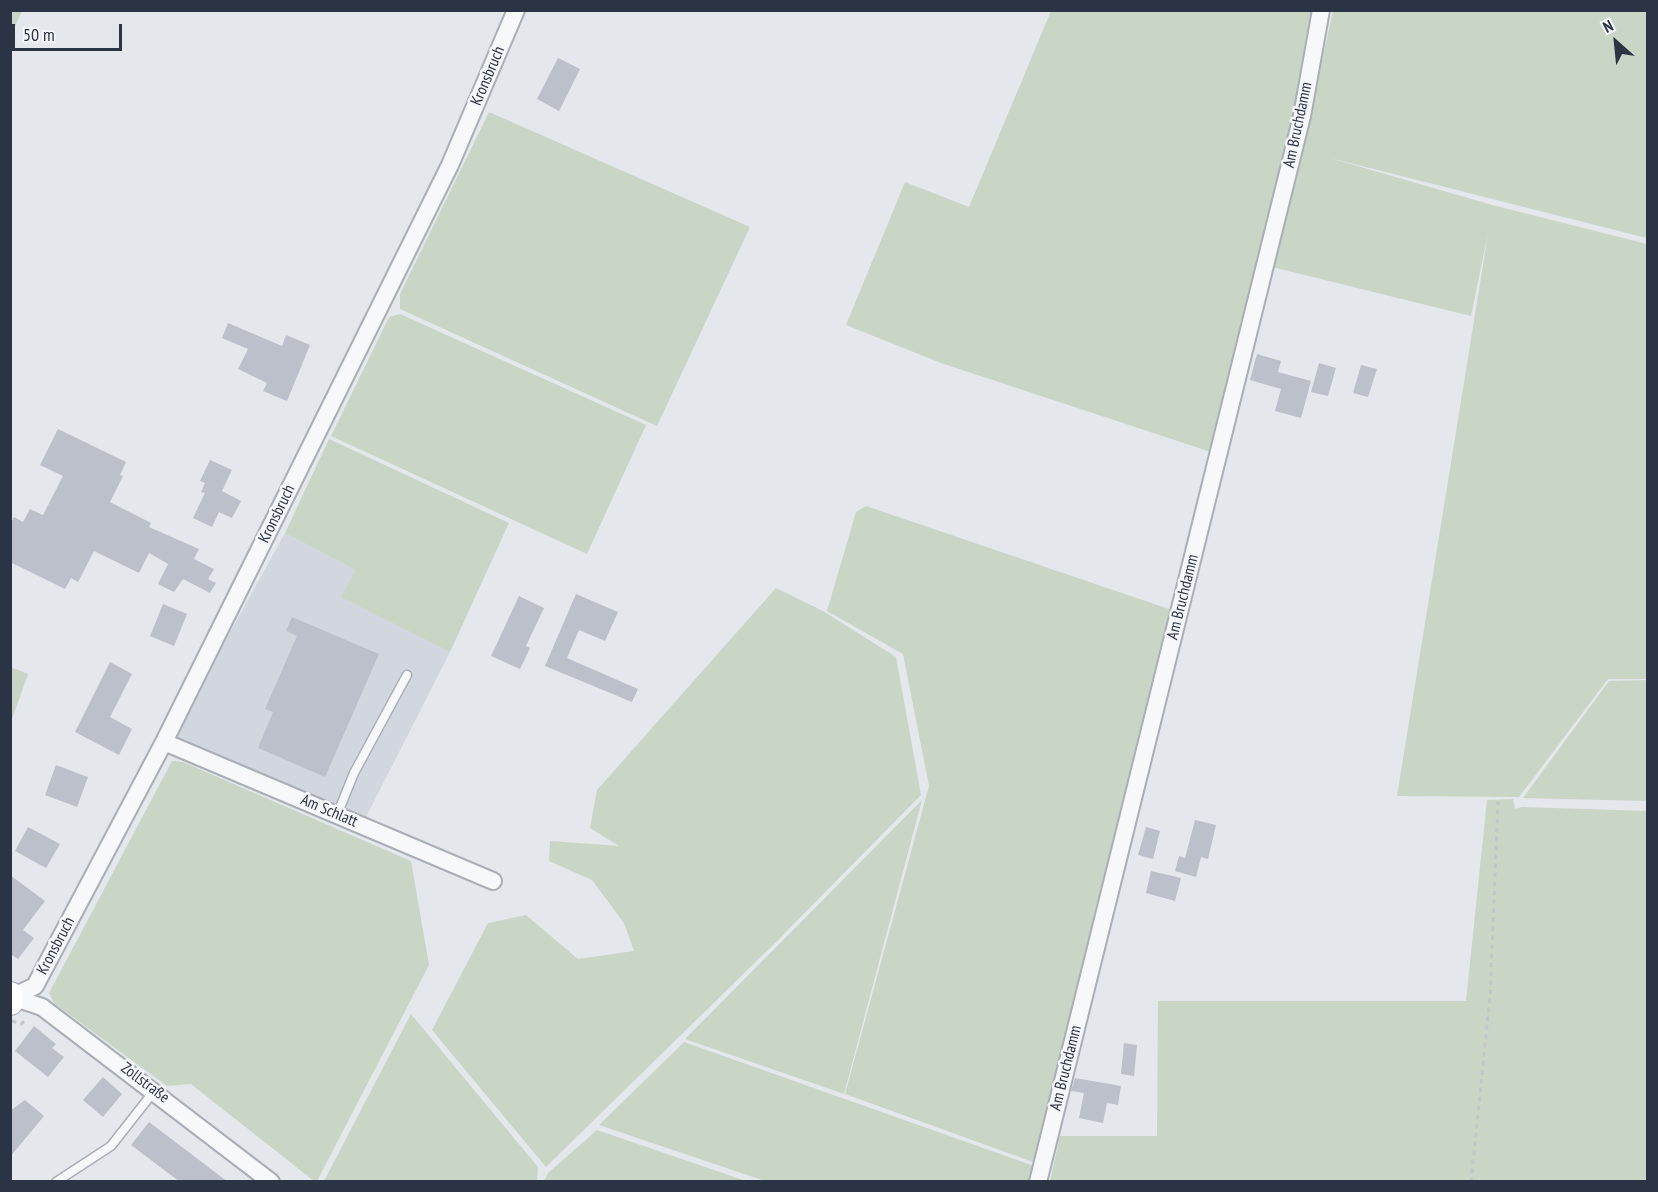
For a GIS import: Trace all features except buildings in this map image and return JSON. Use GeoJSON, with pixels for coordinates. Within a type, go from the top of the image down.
{"type":"FeatureCollection","features":[{"type":"Feature","properties":{"kind":"street","name":"Kronsbruch"},"geometry":{"type":"LineString","coordinates":[[11,998],[35,986],[164,742],[450,165],[516,10]]}},
{"type":"Feature","properties":{"kind":"street","name":"Am Bruchdamm"},"geometry":{"type":"LineString","coordinates":[[1038,1182],[1302,116],[1321,10]]}},
{"type":"Feature","properties":{"kind":"street","name":"Am Schlatt"},"geometry":{"type":"LineString","coordinates":[[164,742],[493,881]]}},
{"type":"Feature","properties":{"kind":"street","name":"Zollstraße"},"geometry":{"type":"LineString","coordinates":[[11,998],[42,1007],[155,1090],[271,1182]]}},
{"type":"Feature","properties":{"kind":"lane"},"geometry":{"type":"LineString","coordinates":[[337,814],[354,773],[407,675]]}},
{"type":"Feature","properties":{"kind":"lane"},"geometry":{"type":"LineString","coordinates":[[56,1182],[111,1146],[155,1090]]}},
{"type":"Feature","properties":{"kind":"path"},"geometry":{"type":"LineString","coordinates":[[1471,1182],[1490,997],[1498,802]]}},
{"type":"Feature","properties":{"kind":"shaded area"},"geometry":{"type":"Polygon","coordinates":[[[285,533],[355,570],[342,597],[450,652],[364,821],[171,739],[285,533]]]}},
{"type":"Feature","properties":{"kind":"green space"},"geometry":{"type":"Polygon","coordinates":[[[10,11],[22,11],[11,35],[10,11]]]}},
{"type":"Feature","properties":{"kind":"green space"},"geometry":{"type":"Polygon","coordinates":[[[1051,11],[1315,11],[1288,151],[1211,452],[941,363],[846,325],[905,182],[969,207],[1051,11]]]}},
{"type":"Feature","properties":{"kind":"green space"},"geometry":{"type":"Polygon","coordinates":[[[1333,11],[1647,11],[1647,238],[1330,158],[1492,205],[1647,244],[1647,679],[1608,679],[1519,797],[1397,796],[1488,234],[1471,316],[1272,267],[1302,151],[1333,11]]]}},
{"type":"Feature","properties":{"kind":"green space"},"geometry":{"type":"Polygon","coordinates":[[[489,112],[750,227],[657,426],[400,309],[400,294],[489,112]]]}},
{"type":"Feature","properties":{"kind":"green space"},"geometry":{"type":"Polygon","coordinates":[[[400,314],[646,425],[587,554],[331,436],[389,317],[400,314]]]}},
{"type":"Feature","properties":{"kind":"green space"},"geometry":{"type":"Polygon","coordinates":[[[329,439],[509,523],[450,652],[341,597],[355,570],[285,533],[329,439]]]}},
{"type":"Feature","properties":{"kind":"green space"},"geometry":{"type":"Polygon","coordinates":[[[866,506],[1169,609],[1171,617],[1033,1162],[845,1094],[929,786],[903,654],[827,611],[856,512],[866,506]]]}},
{"type":"Feature","properties":{"kind":"green space"},"geometry":{"type":"Polygon","coordinates":[[[776,588],[823,611],[896,657],[921,795],[777,941],[546,1167],[432,1030],[488,923],[526,915],[578,959],[634,951],[624,923],[592,880],[549,861],[550,841],[619,846],[590,828],[597,790],[776,588]]]}},
{"type":"Feature","properties":{"kind":"green space"},"geometry":{"type":"Polygon","coordinates":[[[11,667],[28,674],[11,722],[11,667]]]}},
{"type":"Feature","properties":{"kind":"green space"},"geometry":{"type":"Polygon","coordinates":[[[1647,680],[1647,801],[1523,798],[1609,681],[1647,680]]]}},
{"type":"Feature","properties":{"kind":"green space"},"geometry":{"type":"Polygon","coordinates":[[[172,761],[183,762],[411,861],[429,965],[317,1181],[314,1181],[191,1084],[167,1086],[55,1004],[49,993],[172,761]]]}},
{"type":"Feature","properties":{"kind":"green space"},"geometry":{"type":"Polygon","coordinates":[[[1513,799],[1515,809],[1522,807],[1647,811],[1647,1181],[1050,1181],[1060,1136],[1157,1136],[1158,1001],[1466,1001],[1487,800],[1513,799]]]}},
{"type":"Feature","properties":{"kind":"green space"},"geometry":{"type":"Polygon","coordinates":[[[922,800],[844,1094],[685,1039],[922,800]]]}},
{"type":"Feature","properties":{"kind":"green space"},"geometry":{"type":"Polygon","coordinates":[[[411,1014],[538,1167],[537,1181],[324,1181],[411,1014]]]}},
{"type":"Feature","properties":{"kind":"green space"},"geometry":{"type":"Polygon","coordinates":[[[684,1042],[1037,1167],[1033,1181],[765,1181],[599,1125],[684,1042]]]}},
{"type":"Feature","properties":{"kind":"green space"},"geometry":{"type":"Polygon","coordinates":[[[597,1130],[746,1181],[544,1181],[548,1173],[597,1130]]]}}]}
